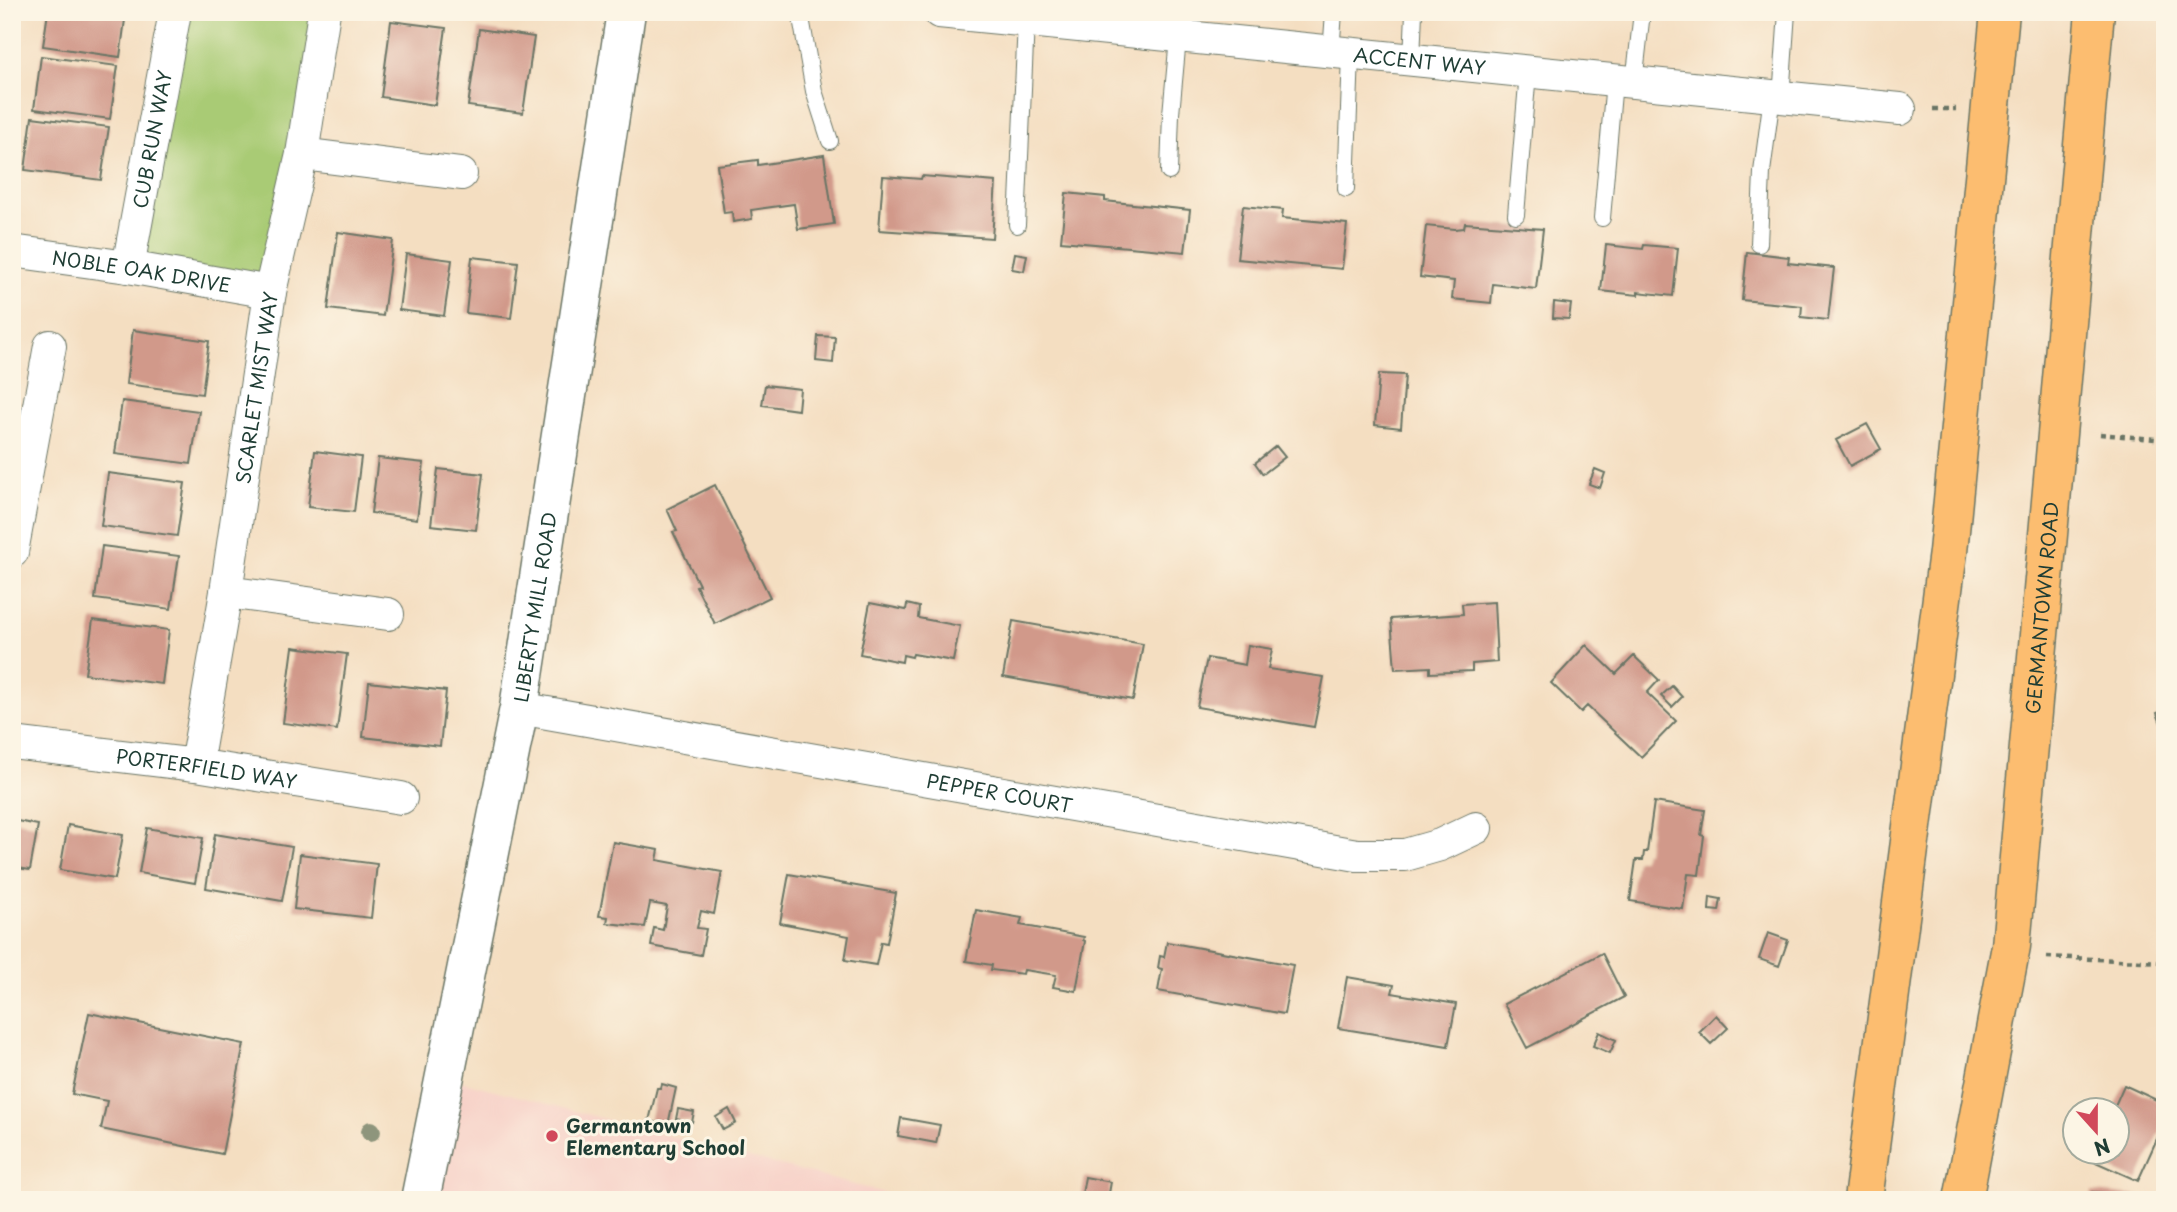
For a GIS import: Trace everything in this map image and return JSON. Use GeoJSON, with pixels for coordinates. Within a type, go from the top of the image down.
{"type":"FeatureCollection","features":[{"type":"Feature","properties":{"kind":"main road"},"geometry":{"type":"LineString","coordinates":[[1863,1200],[1948,552],[2000,12]]}},
{"type":"Feature","properties":{"kind":"main road","name":"GERMANTOWN ROAD"},"geometry":{"type":"LineString","coordinates":[[1963,1200],[2011,946],[2095,12]]}},
{"type":"Feature","properties":{"kind":"street","name":"CUB RUN WAY"},"geometry":{"type":"LineString","coordinates":[[128,267],[175,12]]}},
{"type":"Feature","properties":{"kind":"street","name":"SCARLET MIST WAY"},"geometry":{"type":"LineString","coordinates":[[196,765],[226,592],[270,292],[302,154],[324,12]]}},
{"type":"Feature","properties":{"kind":"street","name":"LIBERTY MILL ROAD"},"geometry":{"type":"LineString","coordinates":[[420,1200],[519,708],[626,12]]}},
{"type":"Feature","properties":{"kind":"street","name":"ACCENT WAY"},"geometry":{"type":"LineString","coordinates":[[939,12],[1026,22],[1174,29],[1341,54],[1900,109]]}},
{"type":"Feature","properties":{"kind":"street"},"geometry":{"type":"LineString","coordinates":[[302,154],[461,174]]}},
{"type":"Feature","properties":{"kind":"street","name":"NOBLE OAK DRIVE"},"geometry":{"type":"LineString","coordinates":[[12,251],[128,267],[270,292]]}},
{"type":"Feature","properties":{"kind":"street"},"geometry":{"type":"LineString","coordinates":[[12,552],[50,346]]}},
{"type":"Feature","properties":{"kind":"street"},"geometry":{"type":"LineString","coordinates":[[226,592],[388,614]]}},
{"type":"Feature","properties":{"kind":"street","name":"PEPPER COURT"},"geometry":{"type":"LineString","coordinates":[[519,708],[1357,855],[1405,855],[1440,845],[1476,828]]}},
{"type":"Feature","properties":{"kind":"street","name":"PORTERFIELD WAY"},"geometry":{"type":"LineString","coordinates":[[12,743],[196,765],[401,798]]}},
{"type":"Feature","properties":{"kind":"lane"},"geometry":{"type":"LineString","coordinates":[[800,12],[810,73],[830,141]]}},
{"type":"Feature","properties":{"kind":"lane"},"geometry":{"type":"LineString","coordinates":[[1334,12],[1341,54],[1346,189]]}},
{"type":"Feature","properties":{"kind":"lane"},"geometry":{"type":"LineString","coordinates":[[1412,60],[1414,12]]}},
{"type":"Feature","properties":{"kind":"lane"},"geometry":{"type":"LineString","coordinates":[[1602,218],[1624,82],[1642,12]]}},
{"type":"Feature","properties":{"kind":"lane"},"geometry":{"type":"LineString","coordinates":[[1759,244],[1762,172],[1777,97],[1787,12]]}},
{"type":"Feature","properties":{"kind":"lane"},"geometry":{"type":"LineString","coordinates":[[1017,225],[1026,22]]}},
{"type":"Feature","properties":{"kind":"lane"},"geometry":{"type":"LineString","coordinates":[[1169,172],[1174,29]]}},
{"type":"Feature","properties":{"kind":"lane"},"geometry":{"type":"LineString","coordinates":[[1516,215],[1528,72]]}},
{"type":"Feature","properties":{"kind":"path"},"geometry":{"type":"LineString","coordinates":[[1900,109],[1990,110]]}},
{"type":"Feature","properties":{"kind":"path"},"geometry":{"type":"LineString","coordinates":[[2100,434],[2165,440]]}},
{"type":"Feature","properties":{"kind":"path"},"geometry":{"type":"LineString","coordinates":[[2046,957],[2165,962]]}},
{"type":"Feature","properties":{"kind":"shaded area","name":"Germantown Elementary School"},"geometry":{"type":"Polygon","coordinates":[[[445,1077],[911,1200],[420,1200],[445,1077]]]}},
{"type":"Feature","properties":{"kind":"green space"},"geometry":{"type":"Polygon","coordinates":[[[175,12],[324,12],[270,292],[128,267],[175,12]]]}},
{"type":"Feature","properties":{"kind":"building"},"geometry":{"type":"Polygon","coordinates":[[[48,12],[126,12],[120,57],[43,46],[48,12]]]}},
{"type":"Feature","properties":{"kind":"building"},"geometry":{"type":"Polygon","coordinates":[[[391,21],[446,28],[435,105],[381,97],[391,21]]]}},
{"type":"Feature","properties":{"kind":"building"},"geometry":{"type":"Polygon","coordinates":[[[479,29],[534,37],[523,113],[468,106],[479,29]]]}},
{"type":"Feature","properties":{"kind":"building"},"geometry":{"type":"Polygon","coordinates":[[[41,56],[118,66],[110,119],[34,109],[41,56]]]}},
{"type":"Feature","properties":{"kind":"building"},"geometry":{"type":"Polygon","coordinates":[[[32,117],[109,127],[101,180],[25,170],[32,117]]]}},
{"type":"Feature","properties":{"kind":"building"},"geometry":{"type":"Polygon","coordinates":[[[824,155],[834,224],[798,229],[794,204],[751,210],[752,219],[733,222],[732,212],[724,213],[717,165],[758,160],[758,165],[824,155]]]}},
{"type":"Feature","properties":{"kind":"building"},"geometry":{"type":"Polygon","coordinates":[[[883,176],[996,182],[992,238],[879,230],[883,176]]]}},
{"type":"Feature","properties":{"kind":"building"},"geometry":{"type":"Polygon","coordinates":[[[1066,193],[1105,197],[1105,201],[1190,210],[1185,252],[1061,241],[1066,193]]]}},
{"type":"Feature","properties":{"kind":"building"},"geometry":{"type":"Polygon","coordinates":[[[1243,206],[1283,210],[1282,218],[1347,224],[1342,269],[1237,259],[1243,206]]]}},
{"type":"Feature","properties":{"kind":"building"},"geometry":{"type":"Polygon","coordinates":[[[1465,223],[1543,229],[1536,289],[1493,284],[1491,303],[1452,299],[1454,281],[1420,277],[1426,226],[1455,229],[1464,228],[1465,223]]]}},
{"type":"Feature","properties":{"kind":"building"},"geometry":{"type":"Polygon","coordinates":[[[338,232],[393,240],[383,316],[328,309],[338,232]]]}},
{"type":"Feature","properties":{"kind":"building"},"geometry":{"type":"Polygon","coordinates":[[[1606,245],[1643,249],[1644,245],[1678,248],[1673,296],[1601,291],[1606,245]]]}},
{"type":"Feature","properties":{"kind":"building"},"geometry":{"type":"Polygon","coordinates":[[[1747,252],[1789,257],[1788,263],[1834,268],[1828,320],[1801,317],[1802,306],[1742,300],[1747,252]]]}},
{"type":"Feature","properties":{"kind":"building"},"geometry":{"type":"Polygon","coordinates":[[[1015,253],[1027,255],[1024,271],[1012,269],[1015,253]]]}},
{"type":"Feature","properties":{"kind":"building"},"geometry":{"type":"Polygon","coordinates":[[[406,254],[452,260],[444,316],[399,310],[406,254]]]}},
{"type":"Feature","properties":{"kind":"building"},"geometry":{"type":"Polygon","coordinates":[[[472,257],[518,262],[511,318],[466,313],[472,257]]]}},
{"type":"Feature","properties":{"kind":"building"},"geometry":{"type":"Polygon","coordinates":[[[1554,302],[1571,304],[1569,319],[1553,318],[1554,302]]]}},
{"type":"Feature","properties":{"kind":"building"},"geometry":{"type":"Polygon","coordinates":[[[133,330],[209,341],[202,394],[126,384],[133,330]]]}},
{"type":"Feature","properties":{"kind":"building"},"geometry":{"type":"Polygon","coordinates":[[[818,336],[835,337],[833,363],[816,361],[818,336]]]}},
{"type":"Feature","properties":{"kind":"building"},"geometry":{"type":"Polygon","coordinates":[[[1379,374],[1405,375],[1401,428],[1375,425],[1379,374]]]}},
{"type":"Feature","properties":{"kind":"building"},"geometry":{"type":"Polygon","coordinates":[[[765,385],[800,389],[798,410],[762,405],[765,385]]]}},
{"type":"Feature","properties":{"kind":"building"},"geometry":{"type":"Polygon","coordinates":[[[122,401],[199,411],[191,464],[115,454],[122,401]]]}},
{"type":"Feature","properties":{"kind":"building"},"geometry":{"type":"Polygon","coordinates":[[[1867,424],[1881,449],[1850,466],[1836,440],[1867,424]]]}},
{"type":"Feature","properties":{"kind":"building"},"geometry":{"type":"Polygon","coordinates":[[[1276,446],[1285,457],[1263,474],[1255,463],[1276,446]]]}},
{"type":"Feature","properties":{"kind":"building"},"geometry":{"type":"Polygon","coordinates":[[[315,451],[361,457],[354,512],[308,507],[315,451]]]}},
{"type":"Feature","properties":{"kind":"building"},"geometry":{"type":"Polygon","coordinates":[[[378,458],[424,463],[417,519],[371,513],[378,458]]]}},
{"type":"Feature","properties":{"kind":"building"},"geometry":{"type":"Polygon","coordinates":[[[438,469],[483,474],[476,530],[431,525],[438,469]]]}},
{"type":"Feature","properties":{"kind":"building"},"geometry":{"type":"Polygon","coordinates":[[[1595,469],[1605,473],[1600,488],[1589,484],[1595,469]]]}},
{"type":"Feature","properties":{"kind":"building"},"geometry":{"type":"Polygon","coordinates":[[[108,473],[185,483],[177,536],[101,526],[108,473]]]}},
{"type":"Feature","properties":{"kind":"building"},"geometry":{"type":"Polygon","coordinates":[[[715,485],[770,597],[715,624],[673,532],[677,531],[667,509],[715,485]]]}},
{"type":"Feature","properties":{"kind":"building"},"geometry":{"type":"Polygon","coordinates":[[[102,546],[179,556],[171,609],[95,599],[102,546]]]}},
{"type":"Feature","properties":{"kind":"building"},"geometry":{"type":"Polygon","coordinates":[[[1494,602],[1497,662],[1472,664],[1472,671],[1430,673],[1430,667],[1395,669],[1391,619],[1463,614],[1462,604],[1494,602]]]}},
{"type":"Feature","properties":{"kind":"building"},"geometry":{"type":"Polygon","coordinates":[[[870,603],[906,610],[907,604],[919,607],[918,618],[960,626],[953,661],[913,654],[912,657],[903,655],[902,662],[860,654],[870,603]]]}},
{"type":"Feature","properties":{"kind":"building"},"geometry":{"type":"Polygon","coordinates":[[[93,620],[169,630],[162,684],[85,674],[93,620]]]}},
{"type":"Feature","properties":{"kind":"building"},"geometry":{"type":"Polygon","coordinates":[[[1013,621],[1143,644],[1133,700],[1003,677],[1013,621]]]}},
{"type":"Feature","properties":{"kind":"building"},"geometry":{"type":"Polygon","coordinates":[[[1248,645],[1272,649],[1268,669],[1324,677],[1314,727],[1197,707],[1207,658],[1245,665],[1248,645]]]}},
{"type":"Feature","properties":{"kind":"building"},"geometry":{"type":"Polygon","coordinates":[[[1586,645],[1616,674],[1634,656],[1659,680],[1647,693],[1676,721],[1641,757],[1587,706],[1581,712],[1551,683],[1586,645]]]}},
{"type":"Feature","properties":{"kind":"building"},"geometry":{"type":"Polygon","coordinates":[[[293,647],[347,654],[337,730],[283,723],[293,647]]]}},
{"type":"Feature","properties":{"kind":"building"},"geometry":{"type":"Polygon","coordinates":[[[369,682],[446,691],[440,746],[363,737],[369,682]]]}},
{"type":"Feature","properties":{"kind":"building"},"geometry":{"type":"Polygon","coordinates":[[[1672,686],[1682,697],[1672,707],[1661,696],[1672,686]]]}},
{"type":"Feature","properties":{"kind":"building"},"geometry":{"type":"Polygon","coordinates":[[[2165,710],[2165,734],[2157,713],[2165,710]]]}},
{"type":"Feature","properties":{"kind":"building"},"geometry":{"type":"Polygon","coordinates":[[[1654,802],[1705,810],[1699,875],[1688,874],[1683,909],[1630,901],[1636,860],[1643,860],[1644,852],[1647,852],[1654,802]]]}},
{"type":"Feature","properties":{"kind":"building"},"geometry":{"type":"Polygon","coordinates":[[[12,820],[38,825],[30,870],[12,867],[12,820]]]}},
{"type":"Feature","properties":{"kind":"building"},"geometry":{"type":"Polygon","coordinates":[[[68,825],[123,835],[115,879],[60,870],[68,825]]]}},
{"type":"Feature","properties":{"kind":"building"},"geometry":{"type":"Polygon","coordinates":[[[147,828],[203,838],[195,883],[139,873],[147,828]]]}},
{"type":"Feature","properties":{"kind":"building"},"geometry":{"type":"Polygon","coordinates":[[[215,834],[292,847],[282,901],[206,888],[215,834]]]}},
{"type":"Feature","properties":{"kind":"building"},"geometry":{"type":"Polygon","coordinates":[[[613,842],[659,850],[657,860],[722,872],[714,914],[701,911],[697,928],[706,929],[701,955],[651,946],[654,928],[663,930],[667,906],[650,903],[645,927],[607,923],[608,917],[599,916],[613,842]]]}},
{"type":"Feature","properties":{"kind":"building"},"geometry":{"type":"Polygon","coordinates":[[[300,854],[377,864],[371,918],[294,909],[300,854]]]}},
{"type":"Feature","properties":{"kind":"building"},"geometry":{"type":"Polygon","coordinates":[[[789,874],[896,893],[887,943],[881,942],[876,965],[845,960],[849,936],[780,923],[789,874]]]}},
{"type":"Feature","properties":{"kind":"building"},"geometry":{"type":"Polygon","coordinates":[[[1710,897],[1721,899],[1719,911],[1709,910],[1710,897]]]}},
{"type":"Feature","properties":{"kind":"building"},"geometry":{"type":"Polygon","coordinates":[[[976,910],[1022,918],[1020,925],[1084,937],[1076,991],[1053,987],[1056,975],[1024,970],[1023,974],[991,970],[992,965],[966,961],[976,910]]]}},
{"type":"Feature","properties":{"kind":"building"},"geometry":{"type":"Polygon","coordinates":[[[1768,933],[1788,940],[1779,966],[1759,959],[1768,933]]]}},
{"type":"Feature","properties":{"kind":"building"},"geometry":{"type":"Polygon","coordinates":[[[1167,942],[1293,965],[1284,1014],[1158,991],[1162,969],[1158,968],[1160,956],[1164,957],[1167,942]]]}},
{"type":"Feature","properties":{"kind":"building"},"geometry":{"type":"Polygon","coordinates":[[[1602,953],[1624,997],[1527,1048],[1504,1004],[1602,953]]]}},
{"type":"Feature","properties":{"kind":"building"},"geometry":{"type":"Polygon","coordinates":[[[1347,977],[1394,985],[1392,993],[1456,1004],[1448,1046],[1338,1028],[1347,977]]]}},
{"type":"Feature","properties":{"kind":"building"},"geometry":{"type":"Polygon","coordinates":[[[89,1013],[244,1044],[222,1154],[101,1129],[107,1101],[72,1094],[89,1013]]]}},
{"type":"Feature","properties":{"kind":"building"},"geometry":{"type":"Polygon","coordinates":[[[1716,1015],[1728,1028],[1711,1044],[1699,1032],[1716,1015]]]}},
{"type":"Feature","properties":{"kind":"building"},"geometry":{"type":"Polygon","coordinates":[[[1599,1032],[1616,1040],[1610,1053],[1593,1046],[1599,1032]]]}},
{"type":"Feature","properties":{"kind":"building"},"geometry":{"type":"Polygon","coordinates":[[[662,1084],[676,1088],[668,1125],[649,1121],[657,1088],[661,1088],[662,1084]]]}},
{"type":"Feature","properties":{"kind":"building"},"geometry":{"type":"Polygon","coordinates":[[[2124,1085],[2165,1104],[2165,1121],[2138,1181],[2104,1166],[2132,1166],[2132,1096],[2119,1096],[2124,1085]]]}},
{"type":"Feature","properties":{"kind":"building"},"geometry":{"type":"Polygon","coordinates":[[[678,1109],[694,1112],[692,1122],[676,1119],[678,1109]]]}},
{"type":"Feature","properties":{"kind":"building"},"geometry":{"type":"Polygon","coordinates":[[[729,1109],[736,1123],[723,1130],[716,1117],[729,1109]]]}},
{"type":"Feature","properties":{"kind":"building"},"geometry":{"type":"Polygon","coordinates":[[[901,1118],[940,1125],[936,1143],[898,1136],[901,1118]]]}},
{"type":"Feature","properties":{"kind":"building"},"geometry":{"type":"Polygon","coordinates":[[[1085,1177],[1111,1182],[1108,1199],[1082,1194],[1085,1177]]]}},
{"type":"Feature","properties":{"kind":"building"},"geometry":{"type":"Polygon","coordinates":[[[2092,1192],[2139,1196],[2139,1200],[2091,1200],[2092,1192]]]}},
{"type":"Feature","properties":{"kind":"place","name":"Germantown Elementary School"},"geometry":{"type":"Point","coordinates":[552,1136]}}]}
